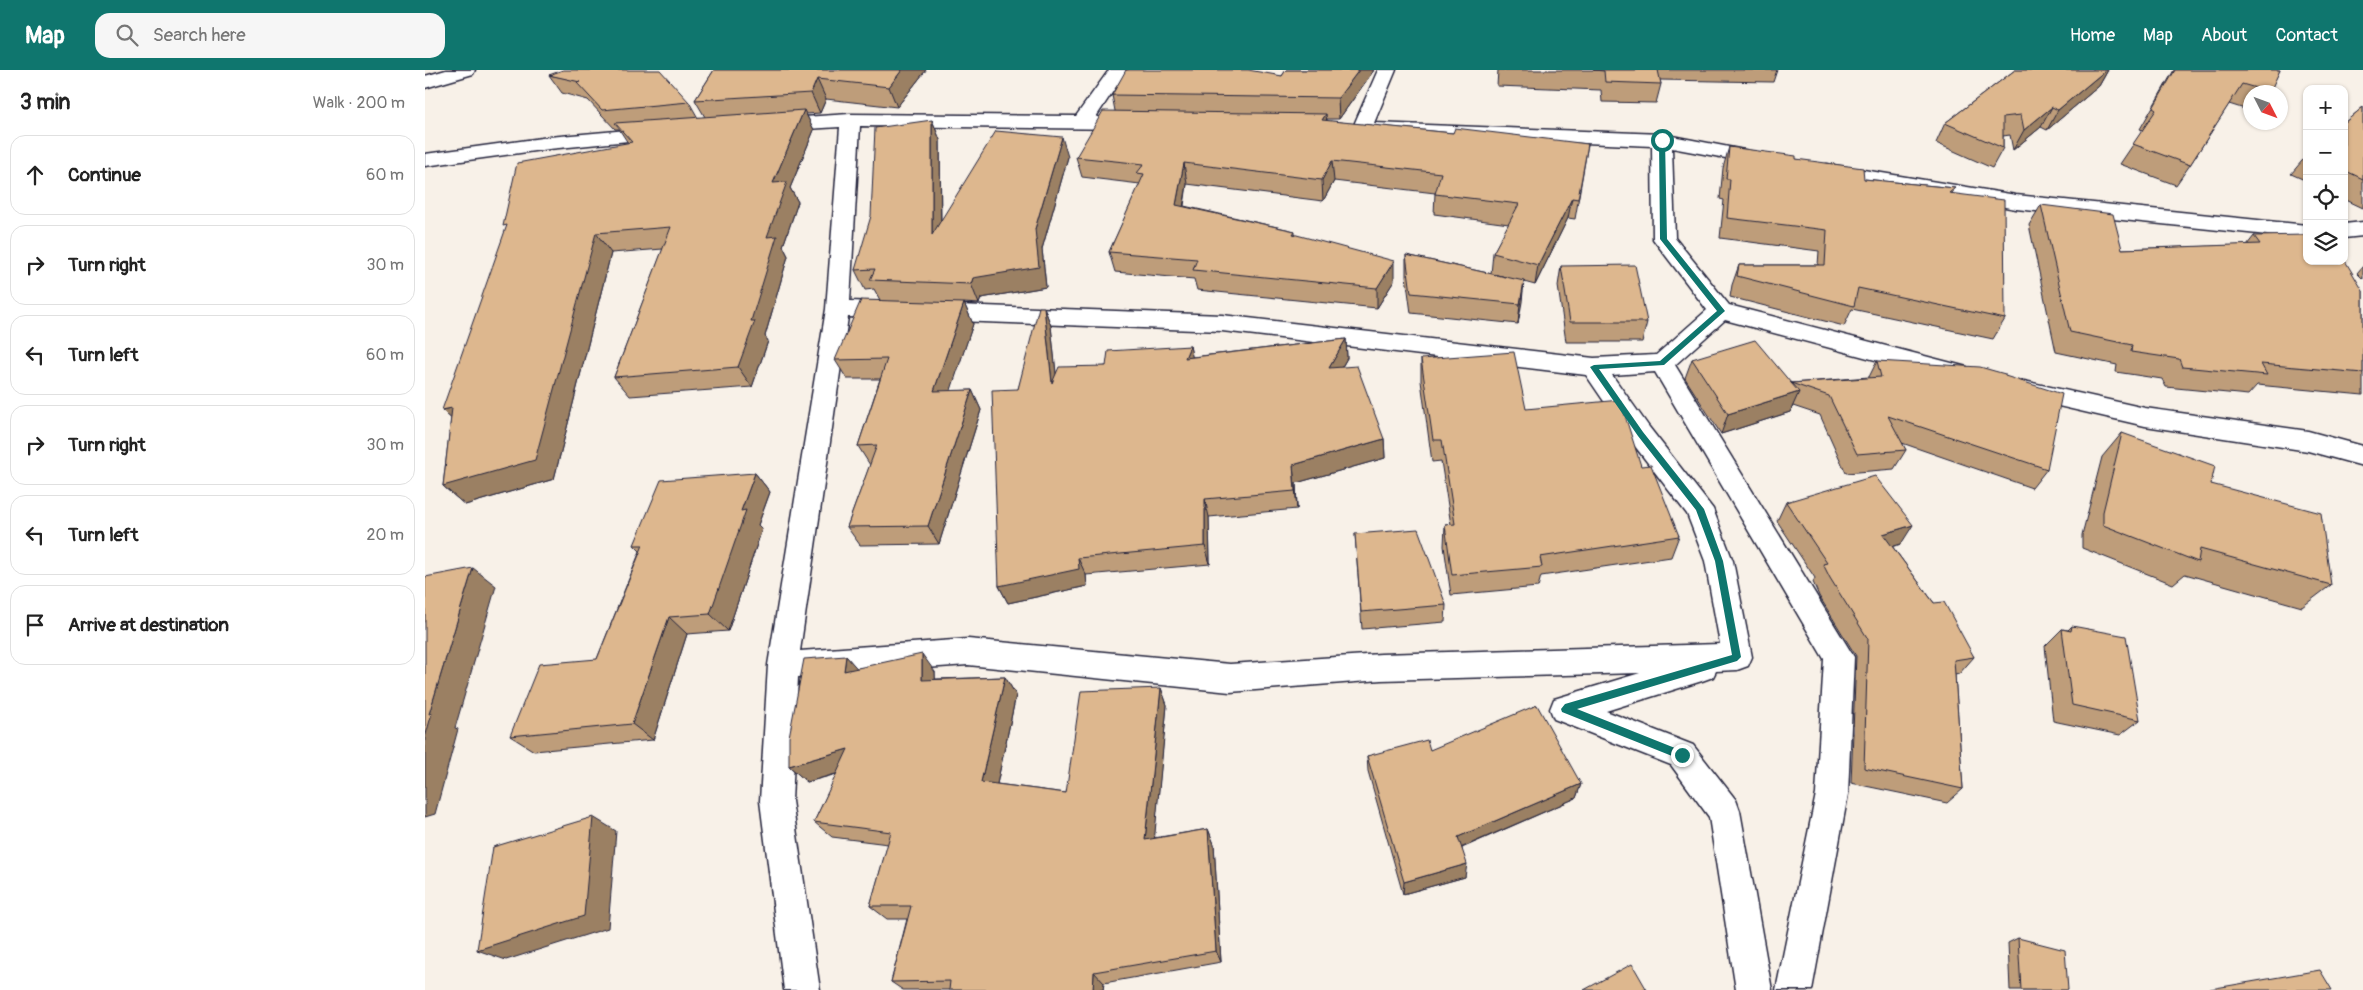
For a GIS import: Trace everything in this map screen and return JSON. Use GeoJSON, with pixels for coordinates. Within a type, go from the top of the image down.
{"type":"FeatureCollection","features":[{"type":"Feature","properties":{"kind":"street"},"geometry":{"type":"LineString","coordinates":[[425,82],[466,70]]}},
{"type":"Feature","properties":{"kind":"street"},"geometry":{"type":"LineString","coordinates":[[1082,122],[1119,70]]}},
{"type":"Feature","properties":{"kind":"street"},"geometry":{"type":"LineString","coordinates":[[1387,70],[1353,127],[1662,140],[1777,162]]}},
{"type":"Feature","properties":{"kind":"street"},"geometry":{"type":"LineString","coordinates":[[802,990],[776,801],[783,665],[838,309],[850,120]]}},
{"type":"Feature","properties":{"kind":"street"},"geometry":{"type":"LineString","coordinates":[[755,126],[850,120],[1150,123]]}},
{"type":"Feature","properties":{"kind":"street"},"geometry":{"type":"LineString","coordinates":[[425,160],[549,143],[680,131]]}},
{"type":"Feature","properties":{"kind":"street"},"geometry":{"type":"LineString","coordinates":[[1662,140],[1664,239],[1721,311],[2049,397],[2145,417],[2308,441],[2363,456]]}},
{"type":"Feature","properties":{"kind":"street"},"geometry":{"type":"LineString","coordinates":[[1806,167],[2016,202],[2303,232]]}},
{"type":"Feature","properties":{"kind":"street"},"geometry":{"type":"LineString","coordinates":[[2348,231],[2363,229]]}},
{"type":"Feature","properties":{"kind":"street"},"geometry":{"type":"LineString","coordinates":[[838,309],[1222,323],[1594,367],[1662,363],[1721,311]]}},
{"type":"Feature","properties":{"kind":"street"},"geometry":{"type":"LineString","coordinates":[[1662,363],[1839,657],[1832,794],[1794,990]]}},
{"type":"Feature","properties":{"kind":"street"},"geometry":{"type":"LineString","coordinates":[[1594,367],[1641,434],[1699,509],[1719,561],[1737,657]]}},
{"type":"Feature","properties":{"kind":"street"},"geometry":{"type":"LineString","coordinates":[[783,665],[968,652],[1230,678],[1381,667],[1737,657]]}},
{"type":"Feature","properties":{"kind":"street"},"geometry":{"type":"LineString","coordinates":[[1737,657],[1565,709],[1682,755],[1724,811],[1754,990]]}},
{"type":"Feature","properties":{"kind":"building"},"geometry":{"type":"Polygon","coordinates":[[[563,70],[660,70],[689,102],[602,110],[577,83],[580,82],[549,75],[563,70]]]}},
{"type":"Feature","properties":{"kind":"building"},"geometry":{"type":"Polygon","coordinates":[[[714,70],[902,70],[889,87],[817,79],[811,93],[695,100],[714,70]]]}},
{"type":"Feature","properties":{"kind":"building"},"geometry":{"type":"Polygon","coordinates":[[[1126,70],[1248,70],[1282,76],[1286,70],[1359,70],[1338,98],[1112,95],[1126,70]]]}},
{"type":"Feature","properties":{"kind":"building"},"geometry":{"type":"Polygon","coordinates":[[[1593,70],[1658,70],[1661,84],[1605,82],[1604,71],[1593,70]]]}},
{"type":"Feature","properties":{"kind":"building"},"geometry":{"type":"Polygon","coordinates":[[[2015,70],[2106,70],[2058,110],[2052,107],[2024,130],[2021,115],[2003,117],[2003,148],[1945,123],[2015,70]]]}},
{"type":"Feature","properties":{"kind":"building"},"geometry":{"type":"Polygon","coordinates":[[[2175,70],[2280,70],[2273,85],[2242,84],[2190,165],[2133,144],[2156,110],[2153,108],[2175,70]]]}},
{"type":"Feature","properties":{"kind":"building"},"geometry":{"type":"Polygon","coordinates":[[[2363,107],[2363,179],[2348,172],[2348,120],[2363,107]]]}},
{"type":"Feature","properties":{"kind":"building"},"geometry":{"type":"Polygon","coordinates":[[[804,110],[773,183],[787,182],[767,237],[777,236],[751,321],[755,321],[738,367],[614,377],[671,227],[596,233],[535,460],[443,486],[452,408],[442,410],[507,225],[503,226],[517,163],[632,142],[615,123],[804,110]]]}},
{"type":"Feature","properties":{"kind":"building"},"geometry":{"type":"Polygon","coordinates":[[[1103,111],[1326,114],[1322,120],[1453,133],[1455,128],[1588,144],[1578,199],[1572,198],[1538,265],[1493,253],[1519,204],[1435,194],[1441,173],[1332,161],[1322,180],[1184,163],[1176,205],[1295,231],[1293,234],[1394,261],[1377,288],[1193,270],[1197,259],[1109,252],[1144,174],[1137,173],[1144,164],[1076,157],[1103,111]]]}},
{"type":"Feature","properties":{"kind":"building"},"geometry":{"type":"Polygon","coordinates":[[[932,120],[932,235],[996,131],[1062,137],[1035,229],[1039,267],[973,278],[971,284],[870,280],[875,269],[855,270],[871,216],[875,128],[932,120]]]}},
{"type":"Feature","properties":{"kind":"building"},"geometry":{"type":"Polygon","coordinates":[[[1729,147],[1863,168],[1864,179],[1955,188],[1949,193],[2004,200],[2005,319],[1858,288],[1854,306],[1737,276],[1739,265],[1825,265],[1827,230],[1727,218],[1730,179],[1726,179],[1729,147]]]}},
{"type":"Feature","properties":{"kind":"building"},"geometry":{"type":"Polygon","coordinates":[[[2041,205],[2113,214],[2122,249],[2260,244],[2254,236],[2303,235],[2303,265],[2348,265],[2363,291],[2363,373],[2261,364],[2267,375],[2182,367],[2179,359],[2131,352],[2132,345],[2070,332],[2041,205]]]}},
{"type":"Feature","properties":{"kind":"building"},"geometry":{"type":"Polygon","coordinates":[[[1406,255],[1524,281],[1520,304],[1411,293],[1406,255]]]}},
{"type":"Feature","properties":{"kind":"building"},"geometry":{"type":"Polygon","coordinates":[[[1635,265],[1647,322],[1570,322],[1561,266],[1635,265]]]}},
{"type":"Feature","properties":{"kind":"building"},"geometry":{"type":"Polygon","coordinates":[[[861,300],[964,303],[934,391],[972,390],[928,526],[847,527],[877,445],[858,446],[887,359],[835,360],[861,300]]]}},
{"type":"Feature","properties":{"kind":"building"},"geometry":{"type":"Polygon","coordinates":[[[1039,307],[1044,307],[1052,383],[1059,367],[1106,366],[1108,351],[1190,346],[1185,358],[1346,339],[1329,368],[1357,366],[1384,439],[1293,465],[1295,491],[1205,499],[1205,546],[1078,558],[1079,569],[999,586],[992,390],[1018,389],[1039,307]]]}},
{"type":"Feature","properties":{"kind":"building"},"geometry":{"type":"Polygon","coordinates":[[[1755,340],[1799,392],[1728,414],[1692,359],[1755,340]]]}},
{"type":"Feature","properties":{"kind":"building"},"geometry":{"type":"Polygon","coordinates":[[[1514,352],[1526,409],[1620,400],[1641,466],[1651,465],[1679,536],[1540,557],[1542,567],[1452,575],[1445,525],[1455,524],[1442,440],[1433,440],[1421,359],[1514,352]]]}},
{"type":"Feature","properties":{"kind":"building"},"geometry":{"type":"Polygon","coordinates":[[[1877,361],[1980,367],[2062,394],[2047,469],[1888,416],[1906,450],[1857,454],[1829,396],[1791,383],[1881,377],[1877,361]]]}},
{"type":"Feature","properties":{"kind":"building"},"geometry":{"type":"Polygon","coordinates":[[[2122,433],[2215,466],[2211,484],[2321,513],[2331,585],[2200,549],[2198,562],[2103,525],[2103,512],[2122,433]]]}},
{"type":"Feature","properties":{"kind":"building"},"geometry":{"type":"Polygon","coordinates":[[[755,473],[741,511],[746,510],[710,614],[669,617],[632,724],[510,736],[539,664],[597,659],[643,545],[634,545],[661,480],[755,473]]]}},
{"type":"Feature","properties":{"kind":"building"},"geometry":{"type":"Polygon","coordinates":[[[1875,476],[1913,525],[1883,534],[1934,603],[1944,602],[1974,657],[1954,660],[1963,789],[1864,768],[1868,639],[1830,578],[1823,564],[1827,563],[1786,502],[1875,476]]]}},
{"type":"Feature","properties":{"kind":"building"},"geometry":{"type":"Polygon","coordinates":[[[1418,529],[1446,605],[1361,612],[1355,534],[1418,529]]]}},
{"type":"Feature","properties":{"kind":"building"},"geometry":{"type":"Polygon","coordinates":[[[473,568],[429,714],[432,713],[425,738],[425,577],[473,568]]]}},
{"type":"Feature","properties":{"kind":"building"},"geometry":{"type":"Polygon","coordinates":[[[2072,626],[2126,636],[2140,720],[2072,705],[2062,629],[2071,631],[2072,626]]]}},
{"type":"Feature","properties":{"kind":"building"},"geometry":{"type":"Polygon","coordinates":[[[922,654],[922,680],[1005,677],[981,782],[1066,793],[1081,691],[1161,688],[1145,840],[1208,829],[1216,951],[1094,972],[1093,990],[949,990],[950,981],[891,982],[911,906],[870,906],[891,832],[814,822],[848,749],[789,766],[789,737],[804,659],[846,656],[844,671],[922,654]]]}},
{"type":"Feature","properties":{"kind":"building"},"geometry":{"type":"Polygon","coordinates":[[[1537,705],[1581,784],[1458,837],[1467,864],[1404,882],[1367,756],[1427,740],[1430,750],[1537,705]]]}},
{"type":"Feature","properties":{"kind":"building"},"geometry":{"type":"Polygon","coordinates":[[[593,817],[584,916],[477,950],[493,847],[593,817]]]}},
{"type":"Feature","properties":{"kind":"building"},"geometry":{"type":"Polygon","coordinates":[[[2018,938],[2065,950],[2068,990],[2021,990],[2018,938]]]}},
{"type":"Feature","properties":{"kind":"building"},"geometry":{"type":"Polygon","coordinates":[[[1632,964],[1647,990],[1584,990],[1632,964]]]}},
{"type":"Feature","properties":{"kind":"building"},"geometry":{"type":"Polygon","coordinates":[[[2320,970],[2332,990],[2210,989],[2320,970]]]}},
{"type":"Feature","properties":{"kind":"route"},"geometry":{"type":"LineString","coordinates":[[1662,140],[1664,239],[1721,311],[1662,363],[1594,367],[1641,434],[1699,509],[1719,561],[1737,657],[1565,709],[1682,755]]}}]}
